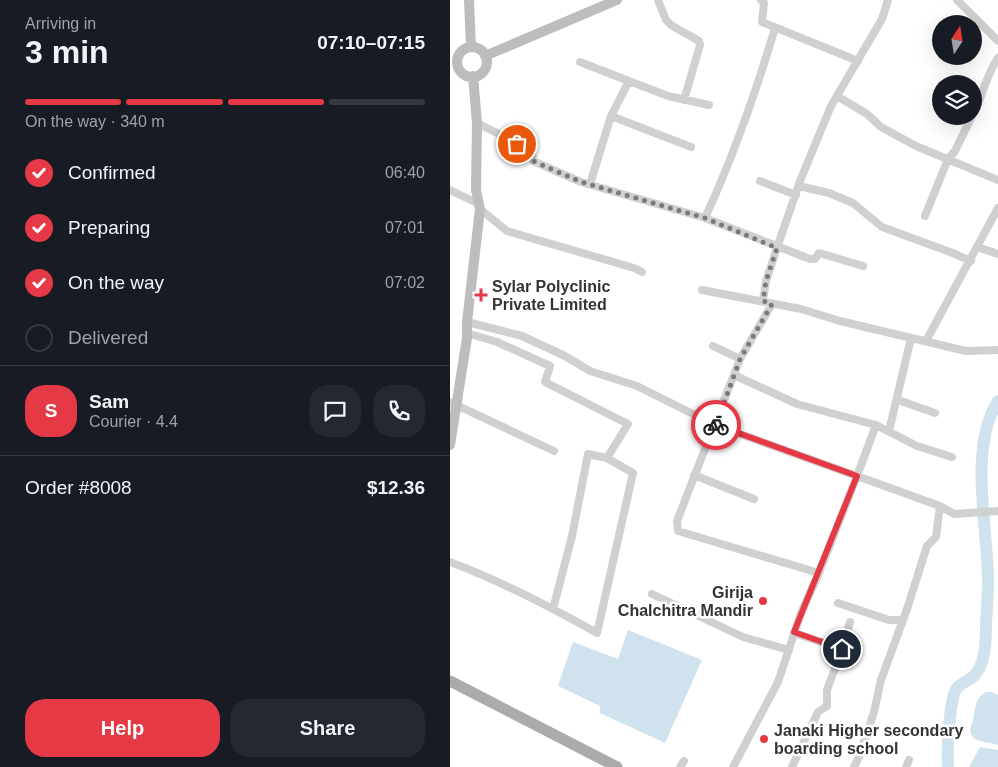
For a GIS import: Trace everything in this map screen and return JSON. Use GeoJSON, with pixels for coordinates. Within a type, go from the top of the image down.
{"type":"FeatureCollection","features":[{"type":"Feature","properties":{"kind":"main road"},"geometry":{"type":"LineString","coordinates":[[469,0],[471,47]]}},
{"type":"Feature","properties":{"kind":"main road"},"geometry":{"type":"LineString","coordinates":[[485,56],[617,0]]}},
{"type":"Feature","properties":{"kind":"main road"},"geometry":{"type":"LineString","coordinates":[[471,47],[478,48],[486,60],[482,73],[473,76],[464,74],[454,68],[460,52],[471,47]]}},
{"type":"Feature","properties":{"kind":"main road"},"geometry":{"type":"LineString","coordinates":[[450,445],[453,403],[467,328],[479,206],[477,123],[473,76]]}},
{"type":"Feature","properties":{"kind":"main road"},"geometry":{"type":"LineString","coordinates":[[450,681],[617,767]]}},
{"type":"Feature","properties":{"kind":"street"},"geometry":{"type":"LineString","coordinates":[[658,0],[666,20],[671,25],[699,41],[700,45],[684,100]]}},
{"type":"Feature","properties":{"kind":"street"},"geometry":{"type":"LineString","coordinates":[[761,0],[764,3],[762,22],[858,61]]}},
{"type":"Feature","properties":{"kind":"street"},"geometry":{"type":"LineString","coordinates":[[763,301],[766,281],[777,248],[831,106],[882,19],[888,0]]}},
{"type":"Feature","properties":{"kind":"street"},"geometry":{"type":"LineString","coordinates":[[957,0],[998,41]]}},
{"type":"Feature","properties":{"kind":"street"},"geometry":{"type":"LineString","coordinates":[[705,218],[720,184],[763,67],[775,28]]}},
{"type":"Feature","properties":{"kind":"street"},"geometry":{"type":"LineString","coordinates":[[982,98],[989,70],[998,58]]}},
{"type":"Feature","properties":{"kind":"street"},"geometry":{"type":"LineString","coordinates":[[580,62],[668,96],[709,105]]}},
{"type":"Feature","properties":{"kind":"street"},"geometry":{"type":"LineString","coordinates":[[590,184],[611,116],[629,81]]}},
{"type":"Feature","properties":{"kind":"street"},"geometry":{"type":"LineString","coordinates":[[837,96],[868,114],[881,126],[916,146],[998,180]]}},
{"type":"Feature","properties":{"kind":"street"},"geometry":{"type":"LineString","coordinates":[[611,116],[692,147]]}},
{"type":"Feature","properties":{"kind":"street"},"geometry":{"type":"LineString","coordinates":[[477,123],[532,153],[533,161],[581,182],[705,218],[777,248],[810,259],[815,259],[819,252],[863,266]]}},
{"type":"Feature","properties":{"kind":"street"},"geometry":{"type":"LineString","coordinates":[[925,216],[948,159],[955,151],[968,125]]}},
{"type":"Feature","properties":{"kind":"street"},"geometry":{"type":"LineString","coordinates":[[760,181],[796,195]]}},
{"type":"Feature","properties":{"kind":"street"},"geometry":{"type":"LineString","coordinates":[[799,186],[829,193],[853,203],[882,227],[971,261]]}},
{"type":"Feature","properties":{"kind":"street"},"geometry":{"type":"LineString","coordinates":[[450,190],[479,206],[507,231],[634,268],[642,272]]}},
{"type":"Feature","properties":{"kind":"street"},"geometry":{"type":"LineString","coordinates":[[926,341],[998,208]]}},
{"type":"Feature","properties":{"kind":"street"},"geometry":{"type":"LineString","coordinates":[[978,248],[998,254]]}},
{"type":"Feature","properties":{"kind":"street"},"geometry":{"type":"LineString","coordinates":[[702,290],[801,309],[840,321],[865,325],[966,351],[998,350]]}},
{"type":"Feature","properties":{"kind":"street"},"geometry":{"type":"LineString","coordinates":[[772,304],[740,359],[677,521],[678,531],[819,573]]}},
{"type":"Feature","properties":{"kind":"street"},"geometry":{"type":"LineString","coordinates":[[467,328],[522,336],[565,356],[590,371],[637,386],[715,425],[940,506],[954,514],[998,511]]}},
{"type":"Feature","properties":{"kind":"street"},"geometry":{"type":"LineString","coordinates":[[467,328],[550,366],[545,382],[628,424],[607,458]]}},
{"type":"Feature","properties":{"kind":"street"},"geometry":{"type":"LineString","coordinates":[[890,431],[911,338]]}},
{"type":"Feature","properties":{"kind":"street"},"geometry":{"type":"LineString","coordinates":[[712,346],[740,359]]}},
{"type":"Feature","properties":{"kind":"street"},"geometry":{"type":"LineString","coordinates":[[734,375],[798,404],[876,425],[917,446],[952,457]]}},
{"type":"Feature","properties":{"kind":"street"},"geometry":{"type":"LineString","coordinates":[[898,400],[935,413]]}},
{"type":"Feature","properties":{"kind":"street"},"geometry":{"type":"LineString","coordinates":[[453,403],[554,451]]}},
{"type":"Feature","properties":{"kind":"street"},"geometry":{"type":"LineString","coordinates":[[733,767],[778,682],[801,613],[819,573],[876,425]]}},
{"type":"Feature","properties":{"kind":"street"},"geometry":{"type":"LineString","coordinates":[[450,562],[484,575],[597,633],[633,473],[607,458],[588,454],[572,536],[553,609]]}},
{"type":"Feature","properties":{"kind":"street"},"geometry":{"type":"LineString","coordinates":[[694,475],[754,499]]}},
{"type":"Feature","properties":{"kind":"street"},"geometry":{"type":"LineString","coordinates":[[854,767],[874,712],[881,680],[927,546],[936,537],[940,506]]}},
{"type":"Feature","properties":{"kind":"street"},"geometry":{"type":"LineString","coordinates":[[652,594],[743,637],[789,650]]}},
{"type":"Feature","properties":{"kind":"street"},"geometry":{"type":"LineString","coordinates":[[838,603],[889,620],[903,620]]}},
{"type":"Feature","properties":{"kind":"street"},"geometry":{"type":"LineString","coordinates":[[792,767],[818,712],[826,706],[827,690],[850,622]]}},
{"type":"Feature","properties":{"kind":"street"},"geometry":{"type":"LineString","coordinates":[[794,632],[842,649]]}},
{"type":"Feature","properties":{"kind":"water"},"geometry":{"type":"Polygon","coordinates":[[[628,630],[702,660],[665,743],[600,713],[600,706],[558,686],[573,642],[618,659],[628,630]]]}},
{"type":"Feature","properties":{"kind":"water"},"geometry":{"type":"Polygon","coordinates":[[[986,692],[998,695],[998,745],[977,740],[970,732],[976,704],[982,694],[986,692]]]}},
{"type":"Feature","properties":{"kind":"water"},"geometry":{"type":"Polygon","coordinates":[[[980,747],[998,750],[998,767],[969,767],[980,747]]]}},
{"type":"Feature","properties":{"kind":"waterway"},"geometry":{"type":"LineString","coordinates":[[948,767],[949,726],[954,694],[959,686],[977,672],[981,666],[984,652],[988,581],[982,465],[984,442],[989,420],[998,401]]}},
{"type":"Feature","properties":{"kind":"way so far"},"geometry":{"type":"LineString","coordinates":[[517,144],[532,153],[533,161],[581,182],[705,218],[777,248],[766,281],[763,301],[772,304],[740,359],[716,425]]}},
{"type":"Feature","properties":{"kind":"place","name":"Sylar Polyclinic Private Limited"},"geometry":{"type":"Point","coordinates":[481,295]}},
{"type":"Feature","properties":{"kind":"place","name":"Girija Chalchitra Mandir"},"geometry":{"type":"Point","coordinates":[763,601]}},
{"type":"Feature","properties":{"kind":"place","name":"Janaki Higher secondary boarding school"},"geometry":{"type":"Point","coordinates":[764,739]}},
{"type":"Feature","properties":{"kind":"route"},"geometry":{"type":"LineString","coordinates":[[716,425],[857,476],[794,632],[842,649]]}}]}
